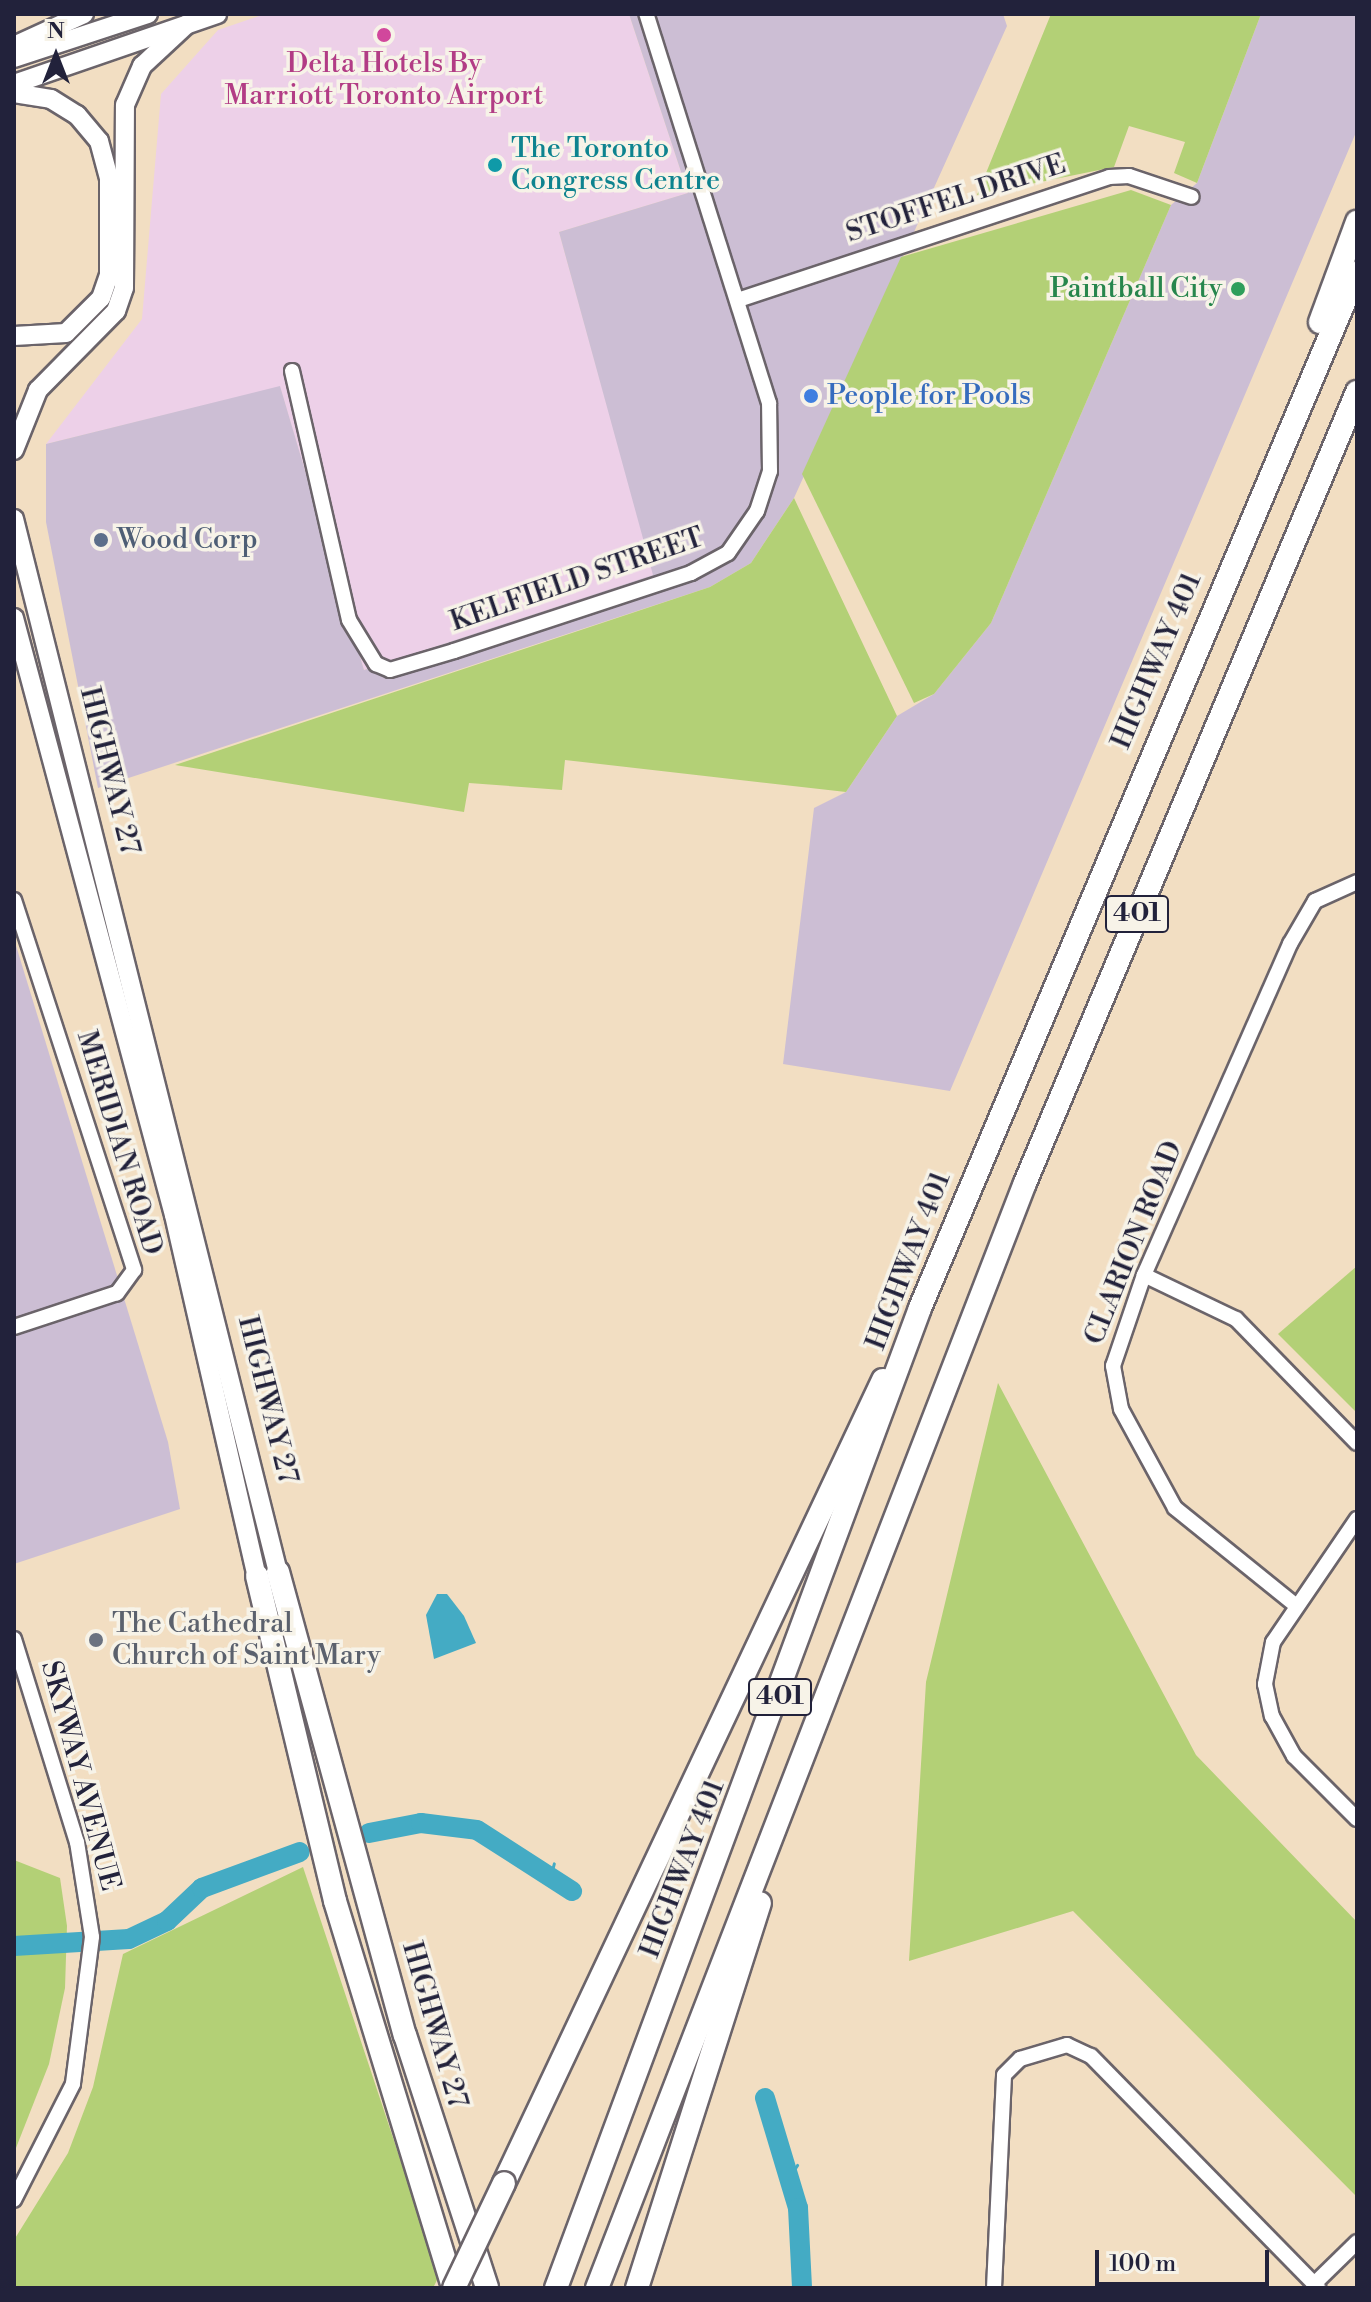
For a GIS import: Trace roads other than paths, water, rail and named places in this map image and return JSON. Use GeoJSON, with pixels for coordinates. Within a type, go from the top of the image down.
{"type":"FeatureCollection","features":[{"type":"Feature","properties":{"kind":"highway"},"geometry":{"type":"LineString","coordinates":[[1264,486],[1357,222]]}},
{"type":"Feature","properties":{"kind":"highway","name":"HIGHWAY 401"},"geometry":{"type":"LineString","coordinates":[[556,2288],[920,1308],[1264,486],[1357,272]]}},
{"type":"Feature","properties":{"kind":"highway","name":"401"},"geometry":{"type":"LineString","coordinates":[[597,2288],[789,1806],[1025,1183],[1357,392]]}},
{"type":"Feature","properties":{"kind":"highway"},"geometry":{"type":"LineString","coordinates":[[454,2288],[920,1308]]}},
{"type":"Feature","properties":{"kind":"highway","name":"HIGHWAY 27"},"geometry":{"type":"LineString","coordinates":[[268,1574],[342,1928],[454,2288]]}},
{"type":"Feature","properties":{"kind":"highway","name":"HIGHWAY 27"},"geometry":{"type":"LineString","coordinates":[[268,1574],[409,2050],[487,2288]]}},
{"type":"Feature","properties":{"kind":"highway"},"geometry":{"type":"LineString","coordinates":[[637,2288],[789,1806]]}},
{"type":"Feature","properties":{"kind":"main road"},"geometry":{"type":"LineString","coordinates":[[14,46],[84,14]]}},
{"type":"Feature","properties":{"kind":"main road"},"geometry":{"type":"LineString","coordinates":[[14,58],[148,14]]}},
{"type":"Feature","properties":{"kind":"main road"},"geometry":{"type":"LineString","coordinates":[[14,84],[217,14]]}},
{"type":"Feature","properties":{"kind":"main road"},"geometry":{"type":"LineString","coordinates":[[14,450],[38,390],[116,311],[124,288],[125,105],[142,66],[186,25]]}},
{"type":"Feature","properties":{"kind":"main road"},"geometry":{"type":"LineString","coordinates":[[14,93],[51,99],[77,115],[99,141],[109,178],[109,275],[101,298],[66,333],[14,336]]}},
{"type":"Feature","properties":{"kind":"main road","name":"HIGHWAY 27"},"geometry":{"type":"LineString","coordinates":[[14,519],[268,1574]]}},
{"type":"Feature","properties":{"kind":"main road","name":"HIGHWAY 27"},"geometry":{"type":"LineString","coordinates":[[14,618],[268,1574]]}},
{"type":"Feature","properties":{"kind":"main road"},"geometry":{"type":"LineString","coordinates":[[14,637],[24,655]]}},
{"type":"Feature","properties":{"kind":"street","name":"KELFIELD STREET"},"geometry":{"type":"LineString","coordinates":[[292,371],[354,636],[368,657],[390,670],[691,573],[728,553],[757,511],[774,449],[769,403],[646,14]]}},
{"type":"Feature","properties":{"kind":"street","name":"STOFFEL DRIVE"},"geometry":{"type":"LineString","coordinates":[[738,300],[1109,177],[1129,176],[1192,197]]}},
{"type":"Feature","properties":{"kind":"street","name":"CLARION ROAD"},"geometry":{"type":"LineString","coordinates":[[1294,1604],[1175,1508],[1121,1409],[1113,1366],[1144,1275],[1304,916],[1315,901],[1357,882]]}},
{"type":"Feature","properties":{"kind":"street","name":"MERIDIAN ROAD"},"geometry":{"type":"LineString","coordinates":[[14,900],[134,1270],[117,1293],[14,1327]]}},
{"type":"Feature","properties":{"kind":"street"},"geometry":{"type":"LineString","coordinates":[[1144,1275],[1236,1319],[1357,1443]]}},
{"type":"Feature","properties":{"kind":"street"},"geometry":{"type":"LineString","coordinates":[[1357,1519],[1294,1604],[1273,1642],[1265,1684],[1272,1716],[1294,1756],[1357,1819]]}},
{"type":"Feature","properties":{"kind":"street","name":"SKYWAY AVENUE"},"geometry":{"type":"LineString","coordinates":[[14,1639],[90,1902],[92,1969],[73,2084],[14,2200]]}},
{"type":"Feature","properties":{"kind":"street"},"geometry":{"type":"LineString","coordinates":[[994,2288],[1004,2075],[1020,2059],[1067,2045],[1091,2056],[1316,2286],[1357,2242]]}},
{"type":"Feature","properties":{"kind":"water"},"geometry":{"type":"Polygon","coordinates":[[[437,1594],[447,1594],[464,1616],[476,1643],[434,1659],[426,1615],[437,1594]]]}},
{"type":"Feature","properties":{"kind":"waterway"},"geometry":{"type":"LineString","coordinates":[[369,1833],[421,1823],[477,1830],[572,1891]]}},
{"type":"Feature","properties":{"kind":"waterway"},"geometry":{"type":"LineString","coordinates":[[14,1946],[129,1939],[167,1921],[202,1888],[300,1852]]}},
{"type":"Feature","properties":{"kind":"waterway"},"geometry":{"type":"LineString","coordinates":[[551,1874],[554,1863]]}},
{"type":"Feature","properties":{"kind":"waterway"},"geometry":{"type":"LineString","coordinates":[[765,2098],[798,2208],[802,2288]]}},
{"type":"Feature","properties":{"kind":"waterway"},"geometry":{"type":"LineString","coordinates":[[791,2174],[797,2165]]}},
{"type":"Feature","properties":{"kind":"place","name":"Delta Hotels By Marriott Toronto Airport"},"geometry":{"type":"Point","coordinates":[384,35]}},
{"type":"Feature","properties":{"kind":"place","name":"The Toronto Congress Centre"},"geometry":{"type":"Point","coordinates":[495,165]}},
{"type":"Feature","properties":{"kind":"place","name":"Paintball City"},"geometry":{"type":"Point","coordinates":[1238,289]}},
{"type":"Feature","properties":{"kind":"place","name":"People for Pools"},"geometry":{"type":"Point","coordinates":[811,396]}},
{"type":"Feature","properties":{"kind":"place","name":"Wood Corp"},"geometry":{"type":"Point","coordinates":[101,540]}},
{"type":"Feature","properties":{"kind":"place","name":"The Cathedral Church of Saint Mary"},"geometry":{"type":"Point","coordinates":[96,1640]}}]}
